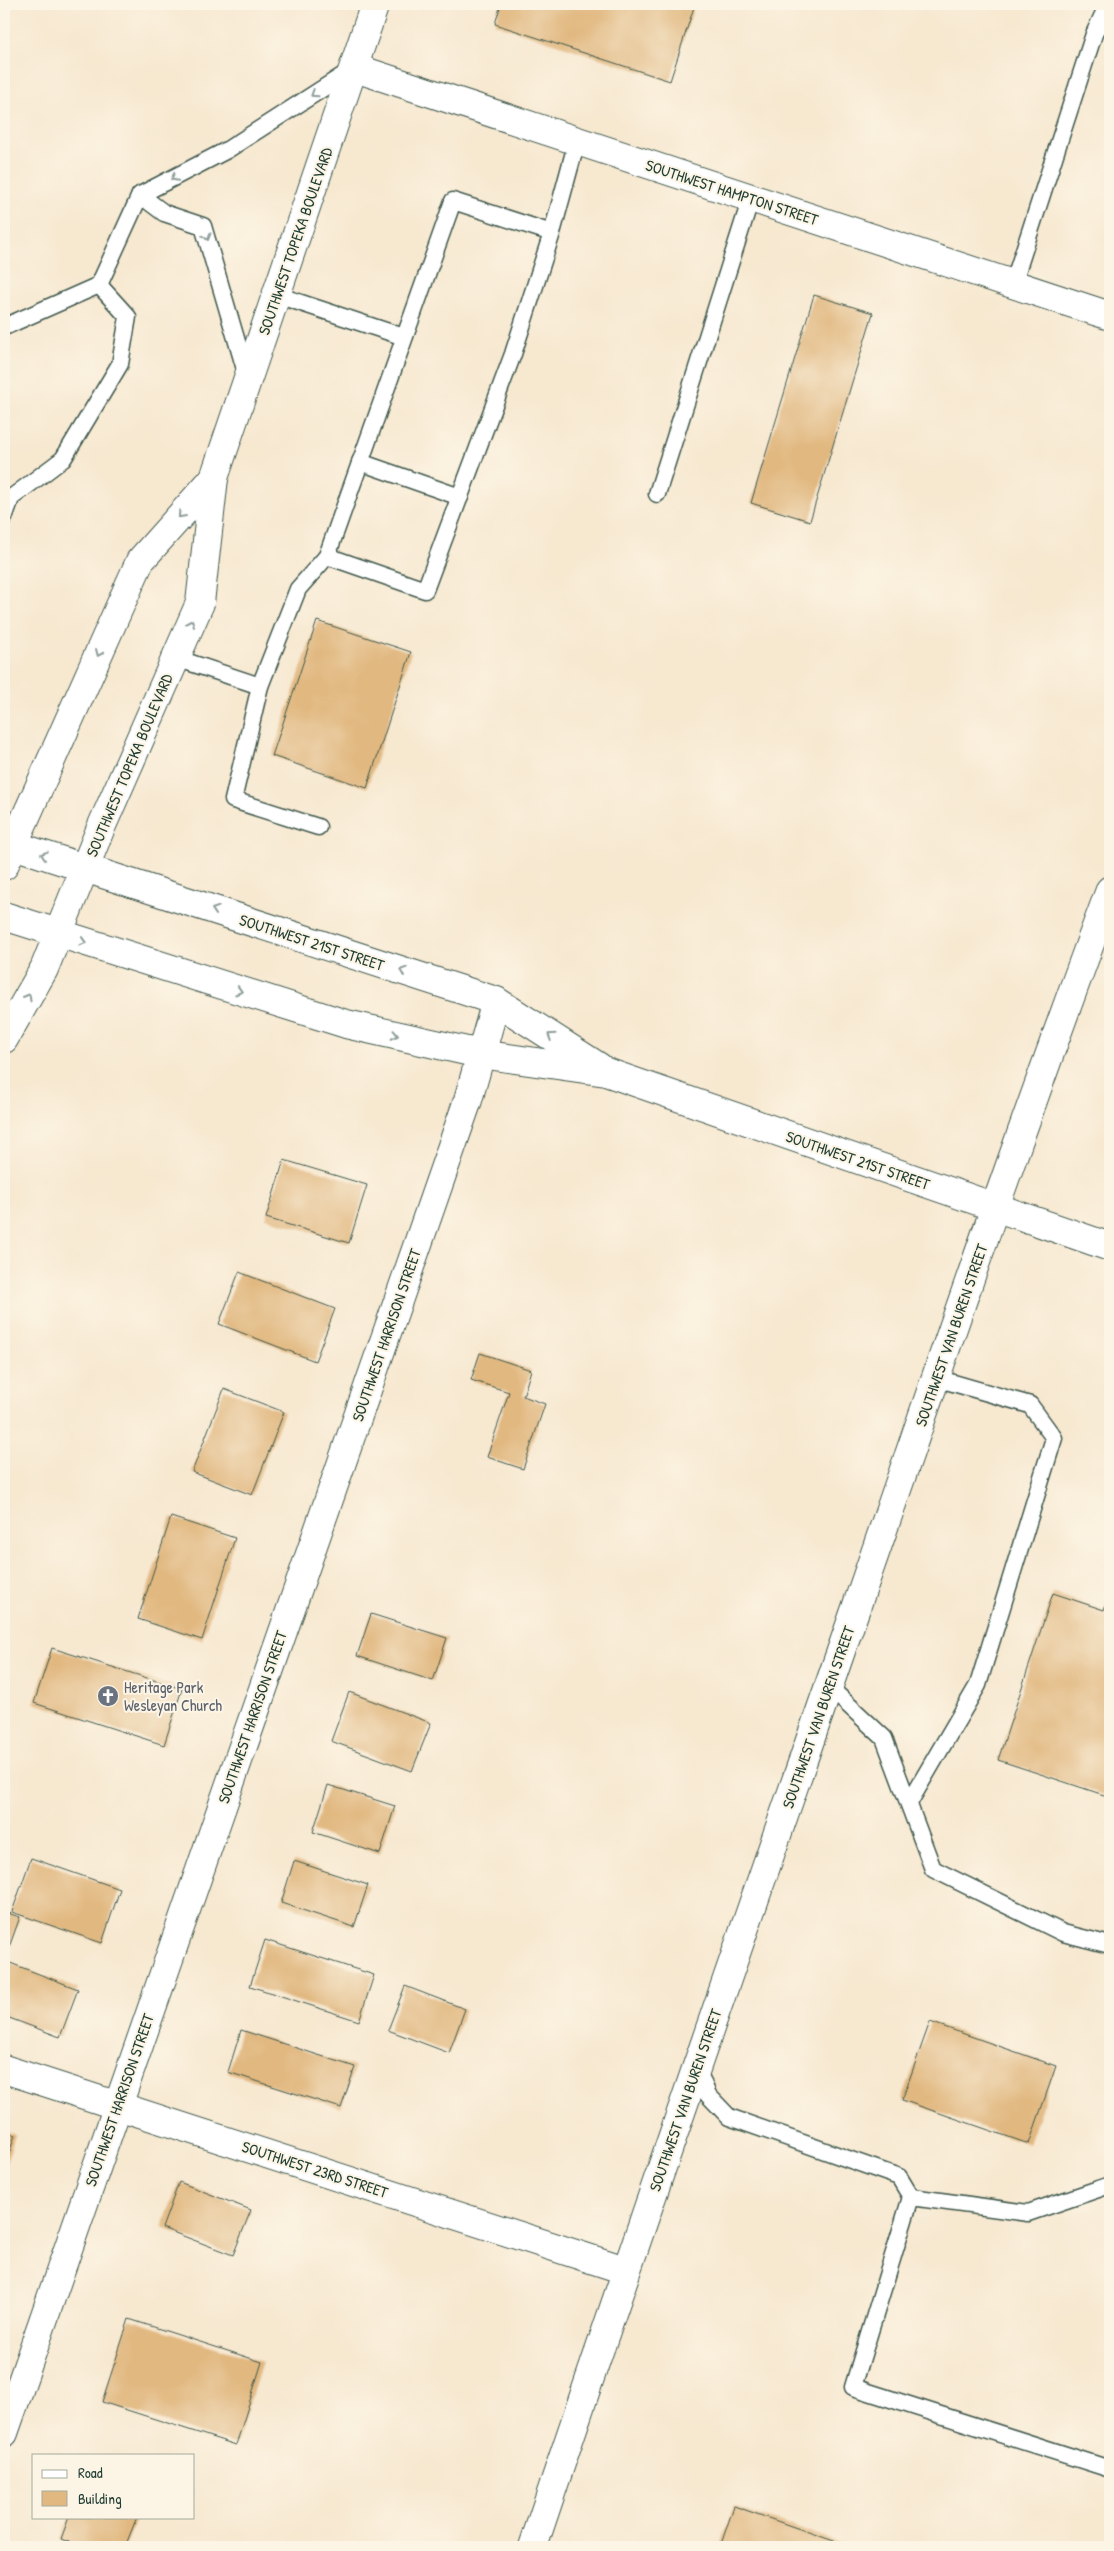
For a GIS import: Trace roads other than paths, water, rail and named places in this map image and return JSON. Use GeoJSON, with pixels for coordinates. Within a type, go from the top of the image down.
{"type":"FeatureCollection","features":[{"type":"Feature","properties":{"kind":"street","name":"SOUTHWEST TOPEKA BOULEVARD"},"geometry":{"type":"LineString","coordinates":[[4,1039],[44,969],[85,868],[200,603],[214,478],[376,4]]}},
{"type":"Feature","properties":{"kind":"street","name":"SOUTHWEST HAMPTON STREET"},"geometry":{"type":"LineString","coordinates":[[354,68],[1110,316]]}},
{"type":"Feature","properties":{"kind":"street","name":"SOUTHWEST TOPEKA BOULEVARD"},"geometry":{"type":"LineString","coordinates":[[7,851],[140,561],[214,478]]}},
{"type":"Feature","properties":{"kind":"street","name":"SOUTHWEST 21ST STREET"},"geometry":{"type":"LineString","coordinates":[[7,851],[85,868],[496,1001],[606,1072]]}},
{"type":"Feature","properties":{"kind":"street","name":"SOUTHWEST VAN BUREN STREET"},"geometry":{"type":"LineString","coordinates":[[533,2547],[625,2270],[828,1686],[995,1208],[1110,890]]}},
{"type":"Feature","properties":{"kind":"street","name":"SOUTHWEST 21ST STREET"},"geometry":{"type":"LineString","coordinates":[[4,916],[346,1024],[480,1054],[606,1072],[1110,1247]]}},
{"type":"Feature","properties":{"kind":"street","name":"SOUTHWEST HARRISON STREET"},"geometry":{"type":"LineString","coordinates":[[4,2433],[116,2105],[465,1109],[496,1001]]}},
{"type":"Feature","properties":{"kind":"street","name":"SOUTHWEST 23RD STREET"},"geometry":{"type":"LineString","coordinates":[[4,2069],[625,2270]]}},
{"type":"Feature","properties":{"kind":"lane"},"geometry":{"type":"LineString","coordinates":[[1013,284],[1094,34],[1108,4]]}},
{"type":"Feature","properties":{"kind":"lane"},"geometry":{"type":"LineString","coordinates":[[4,327],[99,285],[140,195],[228,150],[354,68]]}},
{"type":"Feature","properties":{"kind":"lane"},"geometry":{"type":"LineString","coordinates":[[327,556],[425,590],[513,354],[552,233],[577,141]]}},
{"type":"Feature","properties":{"kind":"lane"},"geometry":{"type":"LineString","coordinates":[[140,195],[164,214],[204,226],[248,380]]}},
{"type":"Feature","properties":{"kind":"lane"},"geometry":{"type":"LineString","coordinates":[[657,494],[751,198]]}},
{"type":"Feature","properties":{"kind":"lane"},"geometry":{"type":"LineString","coordinates":[[318,827],[233,800],[260,686],[298,589],[327,556],[453,201],[552,233]]}},
{"type":"Feature","properties":{"kind":"lane"},"geometry":{"type":"LineString","coordinates":[[4,518],[12,498],[62,459],[120,364],[128,317],[99,285]]}},
{"type":"Feature","properties":{"kind":"lane"},"geometry":{"type":"LineString","coordinates":[[276,295],[404,337]]}},
{"type":"Feature","properties":{"kind":"lane"},"geometry":{"type":"LineString","coordinates":[[360,462],[460,497]]}},
{"type":"Feature","properties":{"kind":"lane"},"geometry":{"type":"LineString","coordinates":[[176,658],[260,686]]}},
{"type":"Feature","properties":{"kind":"lane"},"geometry":{"type":"LineString","coordinates":[[909,1803],[978,1685],[1054,1438],[1030,1405],[936,1378]]}},
{"type":"Feature","properties":{"kind":"lane"},"geometry":{"type":"LineString","coordinates":[[828,1686],[884,1738],[933,1868],[1063,1933],[1110,1945]]}},
{"type":"Feature","properties":{"kind":"lane"},"geometry":{"type":"LineString","coordinates":[[696,2066],[708,2095],[729,2117],[899,2178],[911,2198],[853,2386],[1110,2469]]}},
{"type":"Feature","properties":{"kind":"lane"},"geometry":{"type":"LineString","coordinates":[[911,2198],[1028,2213],[1110,2186]]}},
{"type":"Feature","properties":{"kind":"place","name":"Heritage Park Wesleyan Church"},"geometry":{"type":"Point","coordinates":[108,1696]}}]}
